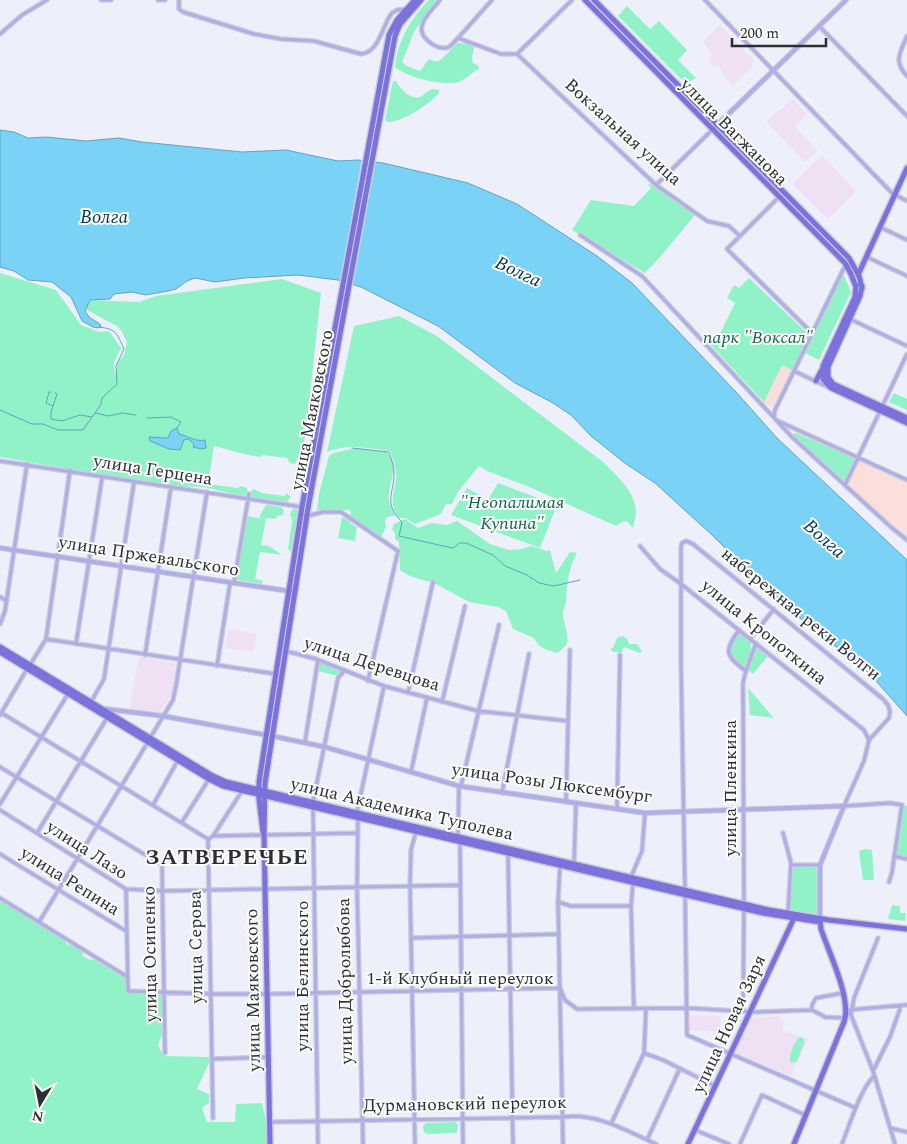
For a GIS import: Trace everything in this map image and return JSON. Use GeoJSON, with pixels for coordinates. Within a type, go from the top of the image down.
{"type":"FeatureCollection","features":[{"type":"Feature","properties":{"kind":"main road","name":"улица Маяковского"},"geometry":{"type":"LineString","coordinates":[[270,1144],[268,1122],[264,835],[269,735],[276,674],[307,516],[359,194],[395,22],[415,0]]}},
{"type":"Feature","properties":{"kind":"main road","name":"улица Маяковского"},"geometry":{"type":"LineString","coordinates":[[392,36],[421,0]]}},
{"type":"Feature","properties":{"kind":"main road","name":"улица Вагжанова"},"geometry":{"type":"LineString","coordinates":[[585,0],[846,264],[859,287]]}},
{"type":"Feature","properties":{"kind":"main road","name":"улица Вагжанова"},"geometry":{"type":"LineString","coordinates":[[594,0],[852,262],[858,270],[859,287]]}},
{"type":"Feature","properties":{"kind":"main road"},"geometry":{"type":"LineString","coordinates":[[846,264],[858,270],[867,260],[907,168]]}},
{"type":"Feature","properties":{"kind":"main road"},"geometry":{"type":"LineString","coordinates":[[816,381],[855,297],[867,260],[907,175]]}},
{"type":"Feature","properties":{"kind":"main road"},"geometry":{"type":"LineString","coordinates":[[852,262],[858,264],[867,260]]}},
{"type":"Feature","properties":{"kind":"main road"},"geometry":{"type":"LineString","coordinates":[[832,386],[828,378],[827,369],[860,296],[859,287]]}},
{"type":"Feature","properties":{"kind":"main road","name":"улица Маяковского"},"geometry":{"type":"LineString","coordinates":[[264,835],[261,825],[259,792],[286,651],[302,507],[338,331]]}},
{"type":"Feature","properties":{"kind":"main road"},"geometry":{"type":"LineString","coordinates":[[823,366],[823,379],[832,386],[907,423]]}},
{"type":"Feature","properties":{"kind":"main road"},"geometry":{"type":"LineString","coordinates":[[882,409],[907,418]]}},
{"type":"Feature","properties":{"kind":"main road","name":"улица Академика Туполева"},"geometry":{"type":"LineString","coordinates":[[0,647],[68,693],[100,710],[209,779],[226,787],[242,791],[265,793],[452,840],[466,839],[574,864],[683,893],[786,916],[907,930]]}},
{"type":"Feature","properties":{"kind":"main road","name":"улица Академика Туполева"},"geometry":{"type":"LineString","coordinates":[[0,652],[91,702],[108,717],[220,780],[259,792]]}},
{"type":"Feature","properties":{"kind":"main road","name":"улица Академика Туполева"},"geometry":{"type":"LineString","coordinates":[[313,805],[350,816],[364,814],[560,866],[632,880]]}},
{"type":"Feature","properties":{"kind":"main road"},"geometry":{"type":"LineString","coordinates":[[560,866],[566,863]]}},
{"type":"Feature","properties":{"kind":"main road","name":"улица Новая Заря"},"geometry":{"type":"LineString","coordinates":[[688,1144],[795,917]]}},
{"type":"Feature","properties":{"kind":"main road"},"geometry":{"type":"LineString","coordinates":[[794,1144],[848,1013],[844,993],[821,929],[820,920]]}},
{"type":"Feature","properties":{"kind":"street"},"geometry":{"type":"LineString","coordinates":[[0,34],[22,16],[47,0]]}},
{"type":"Feature","properties":{"kind":"street"},"geometry":{"type":"LineString","coordinates":[[101,0],[111,0]]}},
{"type":"Feature","properties":{"kind":"street"},"geometry":{"type":"LineString","coordinates":[[158,0],[166,0]]}},
{"type":"Feature","properties":{"kind":"street"},"geometry":{"type":"LineString","coordinates":[[179,0],[179,9],[183,12],[246,32],[281,39],[324,43],[362,54],[368,53],[374,47],[392,13],[397,10],[406,9]]}},
{"type":"Feature","properties":{"kind":"street"},"geometry":{"type":"LineString","coordinates":[[440,0],[422,26],[424,38],[438,47],[447,48],[451,46],[492,0]]}},
{"type":"Feature","properties":{"kind":"street"},"geometry":{"type":"LineString","coordinates":[[458,38],[501,54],[517,54],[572,0]]}},
{"type":"Feature","properties":{"kind":"street"},"geometry":{"type":"LineString","coordinates":[[705,0],[896,196],[907,201]]}},
{"type":"Feature","properties":{"kind":"street"},"geometry":{"type":"LineString","coordinates":[[656,185],[846,0]]}},
{"type":"Feature","properties":{"kind":"street"},"geometry":{"type":"LineString","coordinates":[[820,26],[907,116]]}},
{"type":"Feature","properties":{"kind":"street"},"geometry":{"type":"LineString","coordinates":[[907,36],[898,61],[900,68],[907,76]]}},
{"type":"Feature","properties":{"kind":"street","name":"Вокзальная улица"},"geometry":{"type":"LineString","coordinates":[[517,54],[656,185],[707,221],[728,225],[740,236]]}},
{"type":"Feature","properties":{"kind":"street"},"geometry":{"type":"LineString","coordinates":[[779,197],[727,249],[812,333]]}},
{"type":"Feature","properties":{"kind":"street"},"geometry":{"type":"LineString","coordinates":[[882,228],[907,240]]}},
{"type":"Feature","properties":{"kind":"street"},"geometry":{"type":"LineString","coordinates":[[580,234],[642,276],[792,437],[907,540]]}},
{"type":"Feature","properties":{"kind":"street"},"geometry":{"type":"LineString","coordinates":[[867,260],[907,276]]}},
{"type":"Feature","properties":{"kind":"street"},"geometry":{"type":"LineString","coordinates":[[776,419],[775,410],[846,264]]}},
{"type":"Feature","properties":{"kind":"street"},"geometry":{"type":"LineString","coordinates":[[850,319],[907,346]]}},
{"type":"Feature","properties":{"kind":"street"},"geometry":{"type":"LineString","coordinates":[[846,485],[907,354]]}},
{"type":"Feature","properties":{"kind":"street"},"geometry":{"type":"LineString","coordinates":[[794,371],[832,386]]}},
{"type":"Feature","properties":{"kind":"street"},"geometry":{"type":"LineString","coordinates":[[776,419],[907,480]]}},
{"type":"Feature","properties":{"kind":"street","name":"улица Герцена"},"geometry":{"type":"LineString","coordinates":[[0,461],[70,470],[102,478],[249,497],[302,507]]}},
{"type":"Feature","properties":{"kind":"street"},"geometry":{"type":"LineString","coordinates":[[0,624],[6,601],[27,464]]}},
{"type":"Feature","properties":{"kind":"street"},"geometry":{"type":"LineString","coordinates":[[70,470],[56,556],[46,638],[1,713],[42,736],[208,839],[213,836],[242,791]]}},
{"type":"Feature","properties":{"kind":"street"},"geometry":{"type":"LineString","coordinates":[[76,644],[102,478]]}},
{"type":"Feature","properties":{"kind":"street"},"geometry":{"type":"LineString","coordinates":[[91,702],[104,679],[134,482]]}},
{"type":"Feature","properties":{"kind":"street"},"geometry":{"type":"LineString","coordinates":[[145,655],[171,487]]}},
{"type":"Feature","properties":{"kind":"street"},"geometry":{"type":"LineString","coordinates":[[39,922],[173,700],[207,492]]}},
{"type":"Feature","properties":{"kind":"street"},"geometry":{"type":"LineString","coordinates":[[217,666],[249,497]]}},
{"type":"Feature","properties":{"kind":"street"},"geometry":{"type":"LineString","coordinates":[[307,516],[323,512],[341,512],[398,551],[368,680]]}},
{"type":"Feature","properties":{"kind":"street","name":"набережная реки Волги"},"geometry":{"type":"LineString","coordinates":[[681,584],[682,543],[686,541],[693,544],[883,699],[889,707],[889,718],[869,740]]}},
{"type":"Feature","properties":{"kind":"street","name":"улица Кропоткина"},"geometry":{"type":"LineString","coordinates":[[640,546],[660,569],[864,730],[869,740]]}},
{"type":"Feature","properties":{"kind":"street","name":"улица Пржевальского"},"geometry":{"type":"LineString","coordinates":[[0,548],[292,592]]}},
{"type":"Feature","properties":{"kind":"street"},"geometry":{"type":"LineString","coordinates":[[408,693],[434,582]]}},
{"type":"Feature","properties":{"kind":"street"},"geometry":{"type":"LineString","coordinates":[[681,584],[684,812],[683,893],[687,1035],[856,1108]]}},
{"type":"Feature","properties":{"kind":"street"},"geometry":{"type":"LineString","coordinates":[[0,597],[6,601]]}},
{"type":"Feature","properties":{"kind":"street"},"geometry":{"type":"LineString","coordinates":[[442,702],[465,606]]}},
{"type":"Feature","properties":{"kind":"street"},"geometry":{"type":"LineString","coordinates":[[750,639],[774,609]]}},
{"type":"Feature","properties":{"kind":"street"},"geometry":{"type":"LineString","coordinates":[[463,1144],[460,786],[499,625]]}},
{"type":"Feature","properties":{"kind":"street"},"geometry":{"type":"LineString","coordinates":[[739,630],[730,645],[728,656],[746,671]]}},
{"type":"Feature","properties":{"kind":"street"},"geometry":{"type":"LineString","coordinates":[[46,638],[276,674]]}},
{"type":"Feature","properties":{"kind":"street","name":"улица Пленкина"},"geometry":{"type":"LineString","coordinates":[[743,1011],[743,683],[756,643]]}},
{"type":"Feature","properties":{"kind":"street"},"geometry":{"type":"LineString","coordinates":[[566,803],[570,650]]}},
{"type":"Feature","properties":{"kind":"street","name":"улица Деревцова"},"geometry":{"type":"LineString","coordinates":[[286,651],[318,660],[384,686],[478,711],[568,721]]}},
{"type":"Feature","properties":{"kind":"street"},"geometry":{"type":"LineString","coordinates":[[502,793],[529,654]]}},
{"type":"Feature","properties":{"kind":"street"},"geometry":{"type":"LineString","coordinates":[[617,810],[620,655]]}},
{"type":"Feature","properties":{"kind":"street"},"geometry":{"type":"LineString","coordinates":[[305,742],[316,683],[318,660]]}},
{"type":"Feature","properties":{"kind":"street","name":"улица Белинского"},"geometry":{"type":"LineString","coordinates":[[318,1144],[313,805],[338,678],[344,671]]}},
{"type":"Feature","properties":{"kind":"street","name":"улица Добролюбова"},"geometry":{"type":"LineString","coordinates":[[363,1144],[357,815],[384,686]]}},
{"type":"Feature","properties":{"kind":"street"},"geometry":{"type":"LineString","coordinates":[[0,804],[68,693]]}},
{"type":"Feature","properties":{"kind":"street"},"geometry":{"type":"LineString","coordinates":[[411,772],[427,698]]}},
{"type":"Feature","properties":{"kind":"street","name":"улица Розы Люксембург"},"geometry":{"type":"LineString","coordinates":[[100,710],[163,716],[269,735],[305,742],[460,786],[617,810],[645,813],[890,803],[902,805],[894,856]]}},
{"type":"Feature","properties":{"kind":"street"},"geometry":{"type":"LineString","coordinates":[[37,834],[108,717]]}},
{"type":"Feature","properties":{"kind":"street"},"geometry":{"type":"LineString","coordinates":[[820,920],[820,865],[864,761],[869,740]]}},
{"type":"Feature","properties":{"kind":"street"},"geometry":{"type":"LineString","coordinates":[[153,805],[178,760]]}},
{"type":"Feature","properties":{"kind":"street","name":"улица Осипенко"},"geometry":{"type":"LineString","coordinates":[[0,767],[162,865],[165,1053]]}},
{"type":"Feature","properties":{"kind":"street"},"geometry":{"type":"LineString","coordinates":[[182,822],[209,779]]}},
{"type":"Feature","properties":{"kind":"street"},"geometry":{"type":"LineString","coordinates":[[574,864],[576,804]]}},
{"type":"Feature","properties":{"kind":"street"},"geometry":{"type":"LineString","coordinates":[[835,806],[842,811]]}},
{"type":"Feature","properties":{"kind":"street","name":"улица Лазо"},"geometry":{"type":"LineString","coordinates":[[0,810],[126,889],[128,991]]}},
{"type":"Feature","properties":{"kind":"street"},"geometry":{"type":"LineString","coordinates":[[634,1009],[632,880],[642,851],[645,813]]}},
{"type":"Feature","properties":{"kind":"street"},"geometry":{"type":"LineString","coordinates":[[415,1144],[410,886],[411,850],[416,832]]}},
{"type":"Feature","properties":{"kind":"street"},"geometry":{"type":"LineString","coordinates":[[213,836],[357,833]]}},
{"type":"Feature","properties":{"kind":"street"},"geometry":{"type":"LineString","coordinates":[[783,833],[791,865],[786,916]]}},
{"type":"Feature","properties":{"kind":"street","name":"улица Серова"},"geometry":{"type":"LineString","coordinates":[[208,839],[213,1118]]}},
{"type":"Feature","properties":{"kind":"street"},"geometry":{"type":"LineString","coordinates":[[508,853],[513,1144]]}},
{"type":"Feature","properties":{"kind":"street","name":"улица Репина"},"geometry":{"type":"LineString","coordinates":[[0,854],[126,932]]}},
{"type":"Feature","properties":{"kind":"street"},"geometry":{"type":"LineString","coordinates":[[889,882],[894,856],[907,859]]}},
{"type":"Feature","properties":{"kind":"street"},"geometry":{"type":"LineString","coordinates":[[791,865],[820,865]]}},
{"type":"Feature","properties":{"kind":"street"},"geometry":{"type":"LineString","coordinates":[[560,866],[558,902],[563,1144]]}},
{"type":"Feature","properties":{"kind":"street"},"geometry":{"type":"LineString","coordinates":[[126,889],[163,891],[460,885]]}},
{"type":"Feature","properties":{"kind":"street"},"geometry":{"type":"LineString","coordinates":[[0,898],[127,977]]}},
{"type":"Feature","properties":{"kind":"street"},"geometry":{"type":"LineString","coordinates":[[558,902],[571,906],[632,906]]}},
{"type":"Feature","properties":{"kind":"street"},"geometry":{"type":"LineString","coordinates":[[411,938],[559,934]]}},
{"type":"Feature","properties":{"kind":"street"},"geometry":{"type":"LineString","coordinates":[[878,938],[848,1013],[874,1073],[895,1144]]}},
{"type":"Feature","properties":{"kind":"street","name":"1-й Клубный переулок"},"geometry":{"type":"LineString","coordinates":[[128,991],[267,994],[560,988],[565,1000],[577,1009],[687,1008],[750,1012],[812,1010],[825,1017],[907,1005]]}},
{"type":"Feature","properties":{"kind":"street"},"geometry":{"type":"LineString","coordinates":[[812,1010],[812,1005],[816,998],[844,993]]}},
{"type":"Feature","properties":{"kind":"street"},"geometry":{"type":"LineString","coordinates":[[842,1144],[856,1108],[890,1037],[901,1006]]}},
{"type":"Feature","properties":{"kind":"street"},"geometry":{"type":"LineString","coordinates":[[611,1124],[644,1053],[646,1009]]}},
{"type":"Feature","properties":{"kind":"street"},"geometry":{"type":"LineString","coordinates":[[644,1053],[680,1068],[715,1086]]}},
{"type":"Feature","properties":{"kind":"street"},"geometry":{"type":"LineString","coordinates":[[212,1058],[268,1057]]}},
{"type":"Feature","properties":{"kind":"street"},"geometry":{"type":"LineString","coordinates":[[648,1140],[680,1068]]}},
{"type":"Feature","properties":{"kind":"street"},"geometry":{"type":"LineString","coordinates":[[740,1144],[762,1095],[806,1115]]}},
{"type":"Feature","properties":{"kind":"street","name":"Дурмановский переулок"},"geometry":{"type":"LineString","coordinates":[[268,1122],[563,1117],[582,1115],[611,1124],[656,1144]]}},
{"type":"Feature","properties":{"kind":"street"},"geometry":{"type":"LineString","coordinates":[[890,1128],[907,1132]]}},
{"type":"Feature","properties":{"kind":"street"},"geometry":{"type":"LineString","coordinates":[[694,1130],[729,1144]]}},
{"type":"Feature","properties":{"kind":"shaded area"},"geometry":{"type":"Polygon","coordinates":[[[720,25],[754,60],[751,64],[753,66],[733,86],[722,74],[724,73],[717,66],[714,67],[708,59],[712,55],[703,42],[720,25]]]}},
{"type":"Feature","properties":{"kind":"shaded area"},"geometry":{"type":"Polygon","coordinates":[[[793,99],[807,114],[795,127],[818,151],[805,162],[766,122],[793,99]]]}},
{"type":"Feature","properties":{"kind":"shaded area"},"geometry":{"type":"Polygon","coordinates":[[[822,155],[856,191],[828,219],[793,184],[822,155]]]}},
{"type":"Feature","properties":{"kind":"shaded area"},"geometry":{"type":"Polygon","coordinates":[[[782,365],[792,370],[772,408],[764,402],[782,365]]]}},
{"type":"Feature","properties":{"kind":"shaded area"},"geometry":{"type":"Polygon","coordinates":[[[859,459],[907,482],[907,538],[892,527],[846,484],[859,459]]]}},
{"type":"Feature","properties":{"kind":"shaded area"},"geometry":{"type":"Polygon","coordinates":[[[229,629],[257,634],[253,652],[225,648],[229,629]]]}},
{"type":"Feature","properties":{"kind":"shaded area"},"geometry":{"type":"Polygon","coordinates":[[[139,657],[176,663],[173,692],[159,714],[129,709],[139,657]]]}},
{"type":"Feature","properties":{"kind":"shaded area"},"geometry":{"type":"Polygon","coordinates":[[[689,1015],[721,1016],[720,1032],[689,1030],[689,1015]]]}},
{"type":"Feature","properties":{"kind":"shaded area"},"geometry":{"type":"Polygon","coordinates":[[[779,1016],[780,1021],[785,1022],[782,1030],[808,1039],[791,1076],[734,1052],[751,1018],[779,1016]]]}},
{"type":"Feature","properties":{"kind":"green space"},"geometry":{"type":"Polygon","coordinates":[[[429,0],[436,0],[414,32],[402,62],[420,71],[429,59],[440,60],[458,43],[471,44],[474,48],[473,63],[479,66],[479,69],[463,80],[448,83],[428,81],[408,75],[395,67],[399,47],[406,30],[429,0]]]}},
{"type":"Feature","properties":{"kind":"green space"},"geometry":{"type":"Polygon","coordinates":[[[627,6],[650,29],[659,21],[687,50],[678,60],[696,78],[691,81],[691,89],[618,16],[627,6]]]}},
{"type":"Feature","properties":{"kind":"green space"},"geometry":{"type":"Polygon","coordinates":[[[393,81],[396,81],[400,88],[410,96],[422,96],[432,89],[439,90],[439,93],[416,112],[401,119],[388,122],[385,120],[393,81]]]}},
{"type":"Feature","properties":{"kind":"green space"},"geometry":{"type":"Polygon","coordinates":[[[650,184],[695,215],[645,273],[572,230],[591,200],[634,206],[651,188],[648,185],[650,184]]]}},
{"type":"Feature","properties":{"kind":"green space"},"geometry":{"type":"Polygon","coordinates":[[[0,273],[56,290],[81,325],[99,332],[109,331],[121,348],[114,362],[115,377],[118,362],[124,355],[127,342],[117,326],[85,309],[89,300],[139,302],[156,296],[282,279],[321,293],[306,431],[303,448],[295,464],[290,463],[287,458],[263,455],[260,457],[214,446],[208,484],[247,488],[248,495],[241,495],[202,487],[187,487],[114,477],[0,457],[0,273]]]}},
{"type":"Feature","properties":{"kind":"green space"},"geometry":{"type":"Polygon","coordinates":[[[843,273],[851,292],[819,360],[805,353],[843,273]]]}},
{"type":"Feature","properties":{"kind":"green space","name":"парк \"Воксал\""},"geometry":{"type":"Polygon","coordinates":[[[749,278],[809,335],[792,370],[782,365],[764,402],[707,341],[709,337],[716,342],[735,303],[727,298],[734,285],[739,288],[749,278]]]}},
{"type":"Feature","properties":{"kind":"green space"},"geometry":{"type":"Polygon","coordinates":[[[399,316],[437,336],[603,462],[624,484],[633,498],[636,512],[633,528],[627,521],[616,526],[479,466],[458,492],[452,504],[446,504],[441,514],[415,524],[405,518],[399,518],[393,504],[396,475],[390,451],[350,447],[327,452],[354,326],[399,316]]]}},
{"type":"Feature","properties":{"kind":"green space"},"geometry":{"type":"Polygon","coordinates":[[[894,393],[907,399],[907,410],[889,402],[894,393]]]}},
{"type":"Feature","properties":{"kind":"green space"},"geometry":{"type":"Polygon","coordinates":[[[796,433],[855,458],[844,482],[794,437],[793,434],[796,433]]]}},
{"type":"Feature","properties":{"kind":"green space"},"geometry":{"type":"Polygon","coordinates":[[[356,448],[387,452],[393,465],[389,500],[395,516],[387,517],[385,521],[386,527],[381,537],[350,516],[351,512],[349,510],[317,510],[319,494],[329,456],[333,453],[356,448]]]}},
{"type":"Feature","properties":{"kind":"green space","name":"\"Неопалимая Купина\""},"geometry":{"type":"Polygon","coordinates":[[[498,483],[557,505],[540,548],[451,515],[467,488],[488,500],[498,483]]]}},
{"type":"Feature","properties":{"kind":"green space"},"geometry":{"type":"Polygon","coordinates":[[[254,489],[262,493],[285,496],[286,493],[291,497],[287,502],[252,497],[251,491],[254,489]]]}},
{"type":"Feature","properties":{"kind":"green space"},"geometry":{"type":"Polygon","coordinates":[[[266,505],[281,507],[284,511],[283,515],[277,516],[276,519],[266,518],[261,545],[269,546],[282,555],[260,552],[255,579],[263,581],[262,584],[237,580],[247,518],[248,516],[263,519],[259,517],[266,505]]]}},
{"type":"Feature","properties":{"kind":"green space"},"geometry":{"type":"Polygon","coordinates":[[[296,509],[298,511],[291,552],[288,549],[292,522],[290,514],[292,510],[296,509]]]}},
{"type":"Feature","properties":{"kind":"green space"},"geometry":{"type":"Polygon","coordinates":[[[342,517],[357,526],[355,541],[338,538],[342,517]]]}},
{"type":"Feature","properties":{"kind":"green space"},"geometry":{"type":"Polygon","coordinates":[[[405,519],[418,528],[432,523],[447,525],[457,521],[490,544],[509,550],[531,546],[547,551],[550,550],[556,573],[570,552],[577,553],[570,571],[563,614],[567,644],[558,653],[544,648],[538,645],[534,638],[513,629],[506,611],[498,607],[469,602],[436,584],[410,576],[400,570],[399,542],[395,539],[395,533],[392,529],[394,524],[405,519]]]}},
{"type":"Feature","properties":{"kind":"green space"},"geometry":{"type":"Polygon","coordinates":[[[740,632],[751,643],[750,658],[745,668],[731,656],[730,649],[740,632]]]}},
{"type":"Feature","properties":{"kind":"green space"},"geometry":{"type":"Polygon","coordinates":[[[623,636],[629,644],[637,644],[642,651],[640,653],[624,647],[622,649],[623,652],[613,652],[610,649],[613,648],[617,638],[623,636]]]}},
{"type":"Feature","properties":{"kind":"green space"},"geometry":{"type":"Polygon","coordinates":[[[760,648],[768,656],[753,674],[748,670],[756,650],[760,648]]]}},
{"type":"Feature","properties":{"kind":"green space"},"geometry":{"type":"Polygon","coordinates":[[[319,662],[341,673],[338,676],[318,671],[319,662]]]}},
{"type":"Feature","properties":{"kind":"green space"},"geometry":{"type":"Polygon","coordinates":[[[748,688],[774,718],[750,715],[748,688]]]}},
{"type":"Feature","properties":{"kind":"green space"},"geometry":{"type":"Polygon","coordinates":[[[904,806],[907,806],[907,858],[896,856],[904,806]]]}},
{"type":"Feature","properties":{"kind":"green space"},"geometry":{"type":"Polygon","coordinates":[[[865,849],[872,850],[874,880],[863,880],[859,851],[865,849]]]}},
{"type":"Feature","properties":{"kind":"green space"},"geometry":{"type":"Polygon","coordinates":[[[793,867],[818,868],[817,914],[790,911],[793,867]]]}},
{"type":"Feature","properties":{"kind":"green space"},"geometry":{"type":"Polygon","coordinates":[[[0,900],[64,939],[67,945],[70,944],[83,952],[83,956],[90,960],[93,959],[125,978],[127,993],[163,994],[163,1032],[158,1045],[164,1056],[209,1057],[209,1063],[197,1089],[209,1094],[209,1103],[202,1108],[207,1122],[235,1122],[236,1104],[262,1103],[266,1121],[266,1144],[0,1144],[0,900]]]}},
{"type":"Feature","properties":{"kind":"green space"},"geometry":{"type":"Polygon","coordinates":[[[892,905],[900,906],[900,913],[906,913],[905,921],[888,919],[892,905]]]}},
{"type":"Feature","properties":{"kind":"green space"},"geometry":{"type":"Polygon","coordinates":[[[800,1037],[804,1039],[804,1043],[797,1061],[792,1063],[790,1062],[791,1052],[800,1037]]]}},
{"type":"Feature","properties":{"kind":"green space"},"geometry":{"type":"Polygon","coordinates":[[[455,1122],[458,1125],[457,1133],[427,1134],[424,1132],[423,1126],[426,1123],[455,1122]]]}},
{"type":"Feature","properties":{"kind":"water","name":"Волга"},"geometry":{"type":"Polygon","coordinates":[[[0,130],[14,132],[28,138],[46,137],[86,141],[119,138],[242,152],[286,150],[338,161],[358,160],[383,163],[468,183],[517,204],[597,256],[632,283],[777,438],[907,560],[907,716],[869,673],[781,603],[712,535],[655,483],[626,464],[591,436],[571,415],[515,383],[438,326],[361,287],[338,280],[298,275],[244,278],[215,282],[195,278],[176,289],[168,291],[146,295],[132,292],[114,294],[110,299],[90,300],[85,311],[101,327],[93,327],[82,321],[71,297],[52,282],[28,280],[14,271],[0,267],[0,130]]]}},
{"type":"Feature","properties":{"kind":"water"},"geometry":{"type":"Polygon","coordinates":[[[177,428],[179,434],[195,440],[205,440],[206,448],[193,447],[194,444],[188,439],[184,440],[180,450],[169,449],[150,441],[149,437],[168,438],[171,431],[177,428]]]}},
{"type":"Feature","properties":{"kind":"pier"},"geometry":{"type":"Polygon","coordinates":[[[362,158],[376,159],[352,287],[340,284],[362,158]]]}},
{"type":"Feature","properties":{"kind":"waterway"},"geometry":{"type":"LineString","coordinates":[[99,327],[110,329],[116,333],[124,349],[116,366],[117,384],[102,398],[101,404],[95,413],[109,416],[122,413],[136,415]]}},
{"type":"Feature","properties":{"kind":"waterway"},"geometry":{"type":"LineString","coordinates":[[51,392],[49,392],[46,403],[53,406]]}},
{"type":"Feature","properties":{"kind":"waterway"},"geometry":{"type":"LineString","coordinates":[[55,393],[57,394],[51,412],[51,419],[62,421],[80,415],[92,417]]}},
{"type":"Feature","properties":{"kind":"waterway"},"geometry":{"type":"LineString","coordinates":[[0,410],[32,424],[43,424],[58,430],[83,430],[95,413]]}},
{"type":"Feature","properties":{"kind":"waterway"},"geometry":{"type":"LineString","coordinates":[[147,418],[171,417],[181,422],[177,428]]}},
{"type":"Feature","properties":{"kind":"waterway"},"geometry":{"type":"LineString","coordinates":[[352,448],[389,452],[394,472],[391,497],[392,509],[402,522],[399,536],[452,548],[459,543],[466,543],[493,555],[505,566],[527,575],[539,583],[554,586],[580,580]]}},
{"type":"Feature","properties":{"kind":"district","name":"ЗАТВЕРЕЧЬЕ"},"geometry":{"type":"Point","coordinates":[227,857]}}]}
